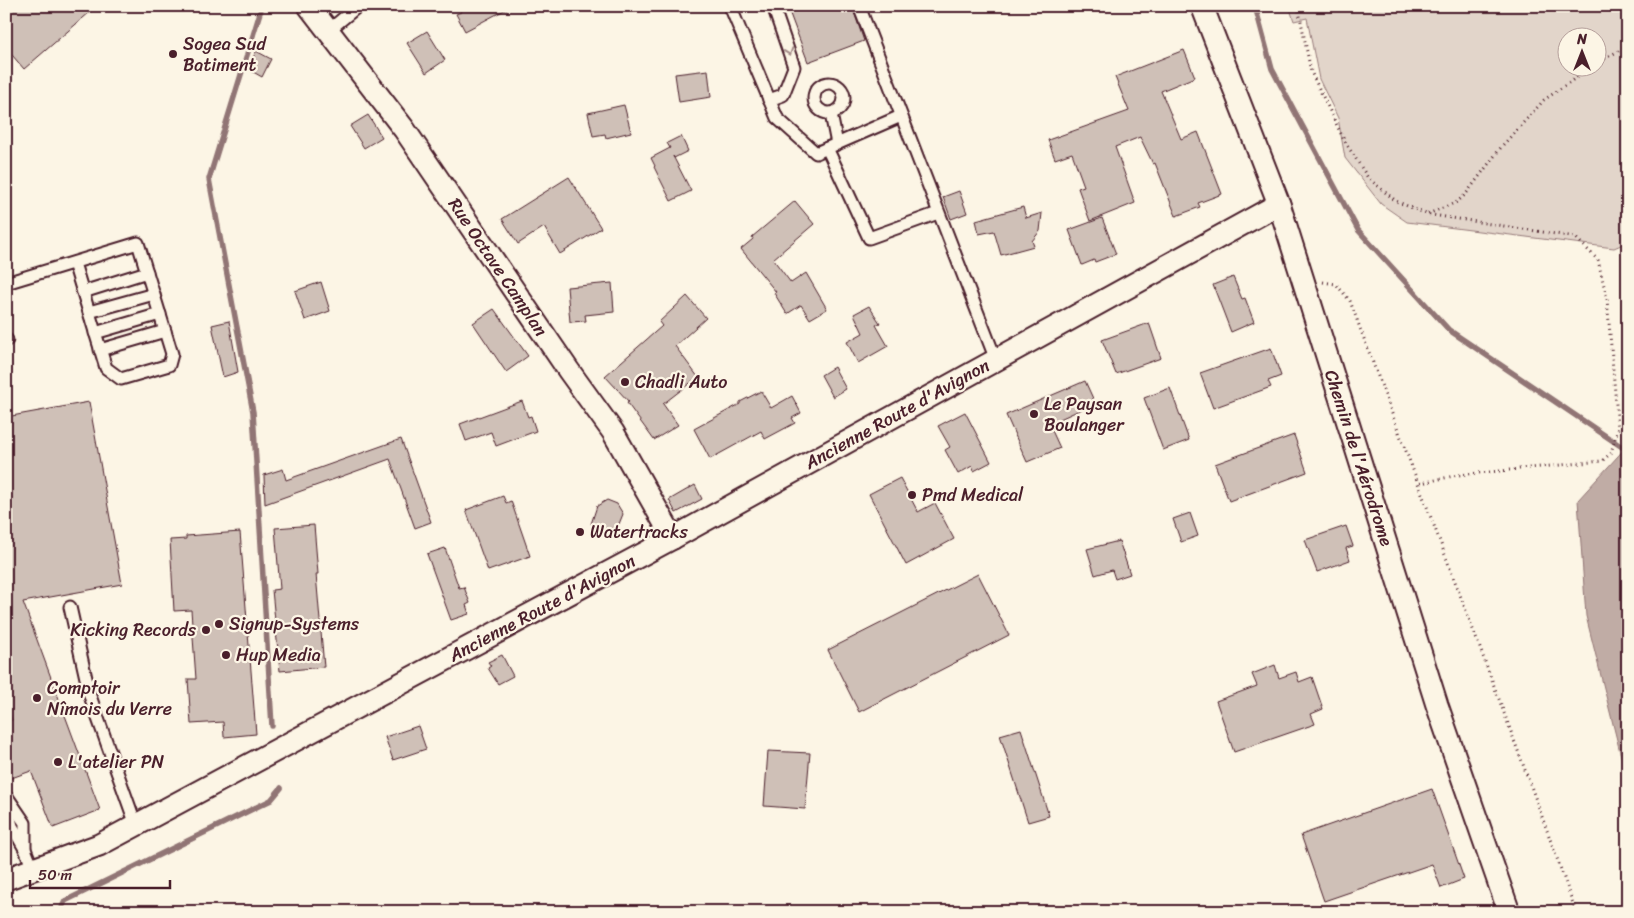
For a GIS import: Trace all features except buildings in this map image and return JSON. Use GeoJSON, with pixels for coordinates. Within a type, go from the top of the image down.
{"type":"FeatureCollection","features":[{"type":"Feature","properties":{"kind":"street","name":"Rue Octave Camplan"},"geometry":{"type":"LineString","coordinates":[[309,6],[404,129],[569,371],[614,432],[673,538]]}},
{"type":"Feature","properties":{"kind":"street","name":"Chemin de l'Aérodrome"},"geometry":{"type":"LineString","coordinates":[[1202,6],[1279,204],[1438,705],[1509,912]]}},
{"type":"Feature","properties":{"kind":"street","name":"Ancienne Route d'Avignon"},"geometry":{"type":"LineString","coordinates":[[6,879],[99,845],[673,538],[1279,204]]}},
{"type":"Feature","properties":{"kind":"lane"},"geometry":{"type":"LineString","coordinates":[[328,31],[358,6]]}},
{"type":"Feature","properties":{"kind":"lane"},"geometry":{"type":"LineString","coordinates":[[730,6],[777,118],[816,153],[901,116]]}},
{"type":"Feature","properties":{"kind":"lane"},"geometry":{"type":"LineString","coordinates":[[769,100],[783,95],[794,67],[773,6]]}},
{"type":"Feature","properties":{"kind":"lane"},"geometry":{"type":"LineString","coordinates":[[859,6],[996,360]]}},
{"type":"Feature","properties":{"kind":"lane"},"geometry":{"type":"LineString","coordinates":[[831,114],[832,146],[868,238],[938,213]]}},
{"type":"Feature","properties":{"kind":"lane"},"geometry":{"type":"LineString","coordinates":[[6,283],[138,243],[172,354],[169,365],[120,379],[106,368],[74,263]]}},
{"type":"Feature","properties":{"kind":"lane"},"geometry":{"type":"LineString","coordinates":[[82,292],[147,272]]}},
{"type":"Feature","properties":{"kind":"lane"},"geometry":{"type":"LineString","coordinates":[[89,312],[154,294]]}},
{"type":"Feature","properties":{"kind":"lane"},"geometry":{"type":"LineString","coordinates":[[95,334],[160,314]]}},
{"type":"Feature","properties":{"kind":"lane"},"geometry":{"type":"LineString","coordinates":[[100,350],[166,331]]}},
{"type":"Feature","properties":{"kind":"lane"},"geometry":{"type":"LineString","coordinates":[[70,607],[90,696],[136,825]]}},
{"type":"Feature","properties":{"kind":"lane"},"geometry":{"type":"LineString","coordinates":[[6,796],[24,823],[25,849]]}},
{"type":"Feature","properties":{"kind":"lane"},"geometry":{"type":"LineString","coordinates":[[6,802],[12,826],[25,849],[33,869]]}},
{"type":"Feature","properties":{"kind":"path"},"geometry":{"type":"LineString","coordinates":[[1298,6],[1311,72],[1344,140],[1368,178],[1396,200],[1426,214],[1575,237],[1598,260],[1607,299],[1618,428],[1611,453],[1602,461],[1458,475],[1417,484]]}},
{"type":"Feature","properties":{"kind":"path"},"geometry":{"type":"LineString","coordinates":[[1606,58],[1628,46]]}},
{"type":"Feature","properties":{"kind":"path"},"geometry":{"type":"LineString","coordinates":[[1426,214],[1457,202],[1466,194],[1502,146],[1544,100],[1576,78]]}},
{"type":"Feature","properties":{"kind":"path"},"geometry":{"type":"LineString","coordinates":[[1303,279],[1336,284],[1350,300],[1417,484],[1534,793],[1576,912]]}},
{"type":"Feature","properties":{"kind":"shaded area"},"geometry":{"type":"Polygon","coordinates":[[[1289,6],[1628,6],[1628,242],[1614,248],[1407,222],[1381,204],[1345,158],[1338,118],[1319,79],[1307,18],[1294,21],[1289,6]]]}},
{"type":"Feature","properties":{"kind":"shaded area"},"geometry":{"type":"Polygon","coordinates":[[[1628,445],[1628,784],[1586,616],[1578,500],[1628,445]]]}},
{"type":"Feature","properties":{"kind":"waterway"},"geometry":{"type":"LineString","coordinates":[[262,6],[209,179],[253,412],[272,726]]}},
{"type":"Feature","properties":{"kind":"waterway"},"geometry":{"type":"LineString","coordinates":[[1255,6],[1272,69],[1358,230],[1449,330],[1628,451]]}},
{"type":"Feature","properties":{"kind":"waterway"},"geometry":{"type":"LineString","coordinates":[[60,912],[65,901],[271,800],[281,788]]}},
{"type":"Feature","properties":{"kind":"place","name":"Sogea Sud Batiment"},"geometry":{"type":"Point","coordinates":[173,54]}},
{"type":"Feature","properties":{"kind":"place","name":"Chadli Auto"},"geometry":{"type":"Point","coordinates":[625,382]}},
{"type":"Feature","properties":{"kind":"place","name":"Le Paysan Boulanger"},"geometry":{"type":"Point","coordinates":[1034,414]}},
{"type":"Feature","properties":{"kind":"place","name":"Pmd Medical"},"geometry":{"type":"Point","coordinates":[912,495]}},
{"type":"Feature","properties":{"kind":"place","name":"Watertracks"},"geometry":{"type":"Point","coordinates":[580,532]}},
{"type":"Feature","properties":{"kind":"place","name":"Signup-Systems"},"geometry":{"type":"Point","coordinates":[219,624]}},
{"type":"Feature","properties":{"kind":"place","name":"Kicking Records"},"geometry":{"type":"Point","coordinates":[206,630]}},
{"type":"Feature","properties":{"kind":"place","name":"Hup Media"},"geometry":{"type":"Point","coordinates":[226,655]}},
{"type":"Feature","properties":{"kind":"place","name":"Comptoir Nîmois du Verre"},"geometry":{"type":"Point","coordinates":[37,698]}},
{"type":"Feature","properties":{"kind":"place","name":"L'atelier PN"},"geometry":{"type":"Point","coordinates":[58,762]}}]}
